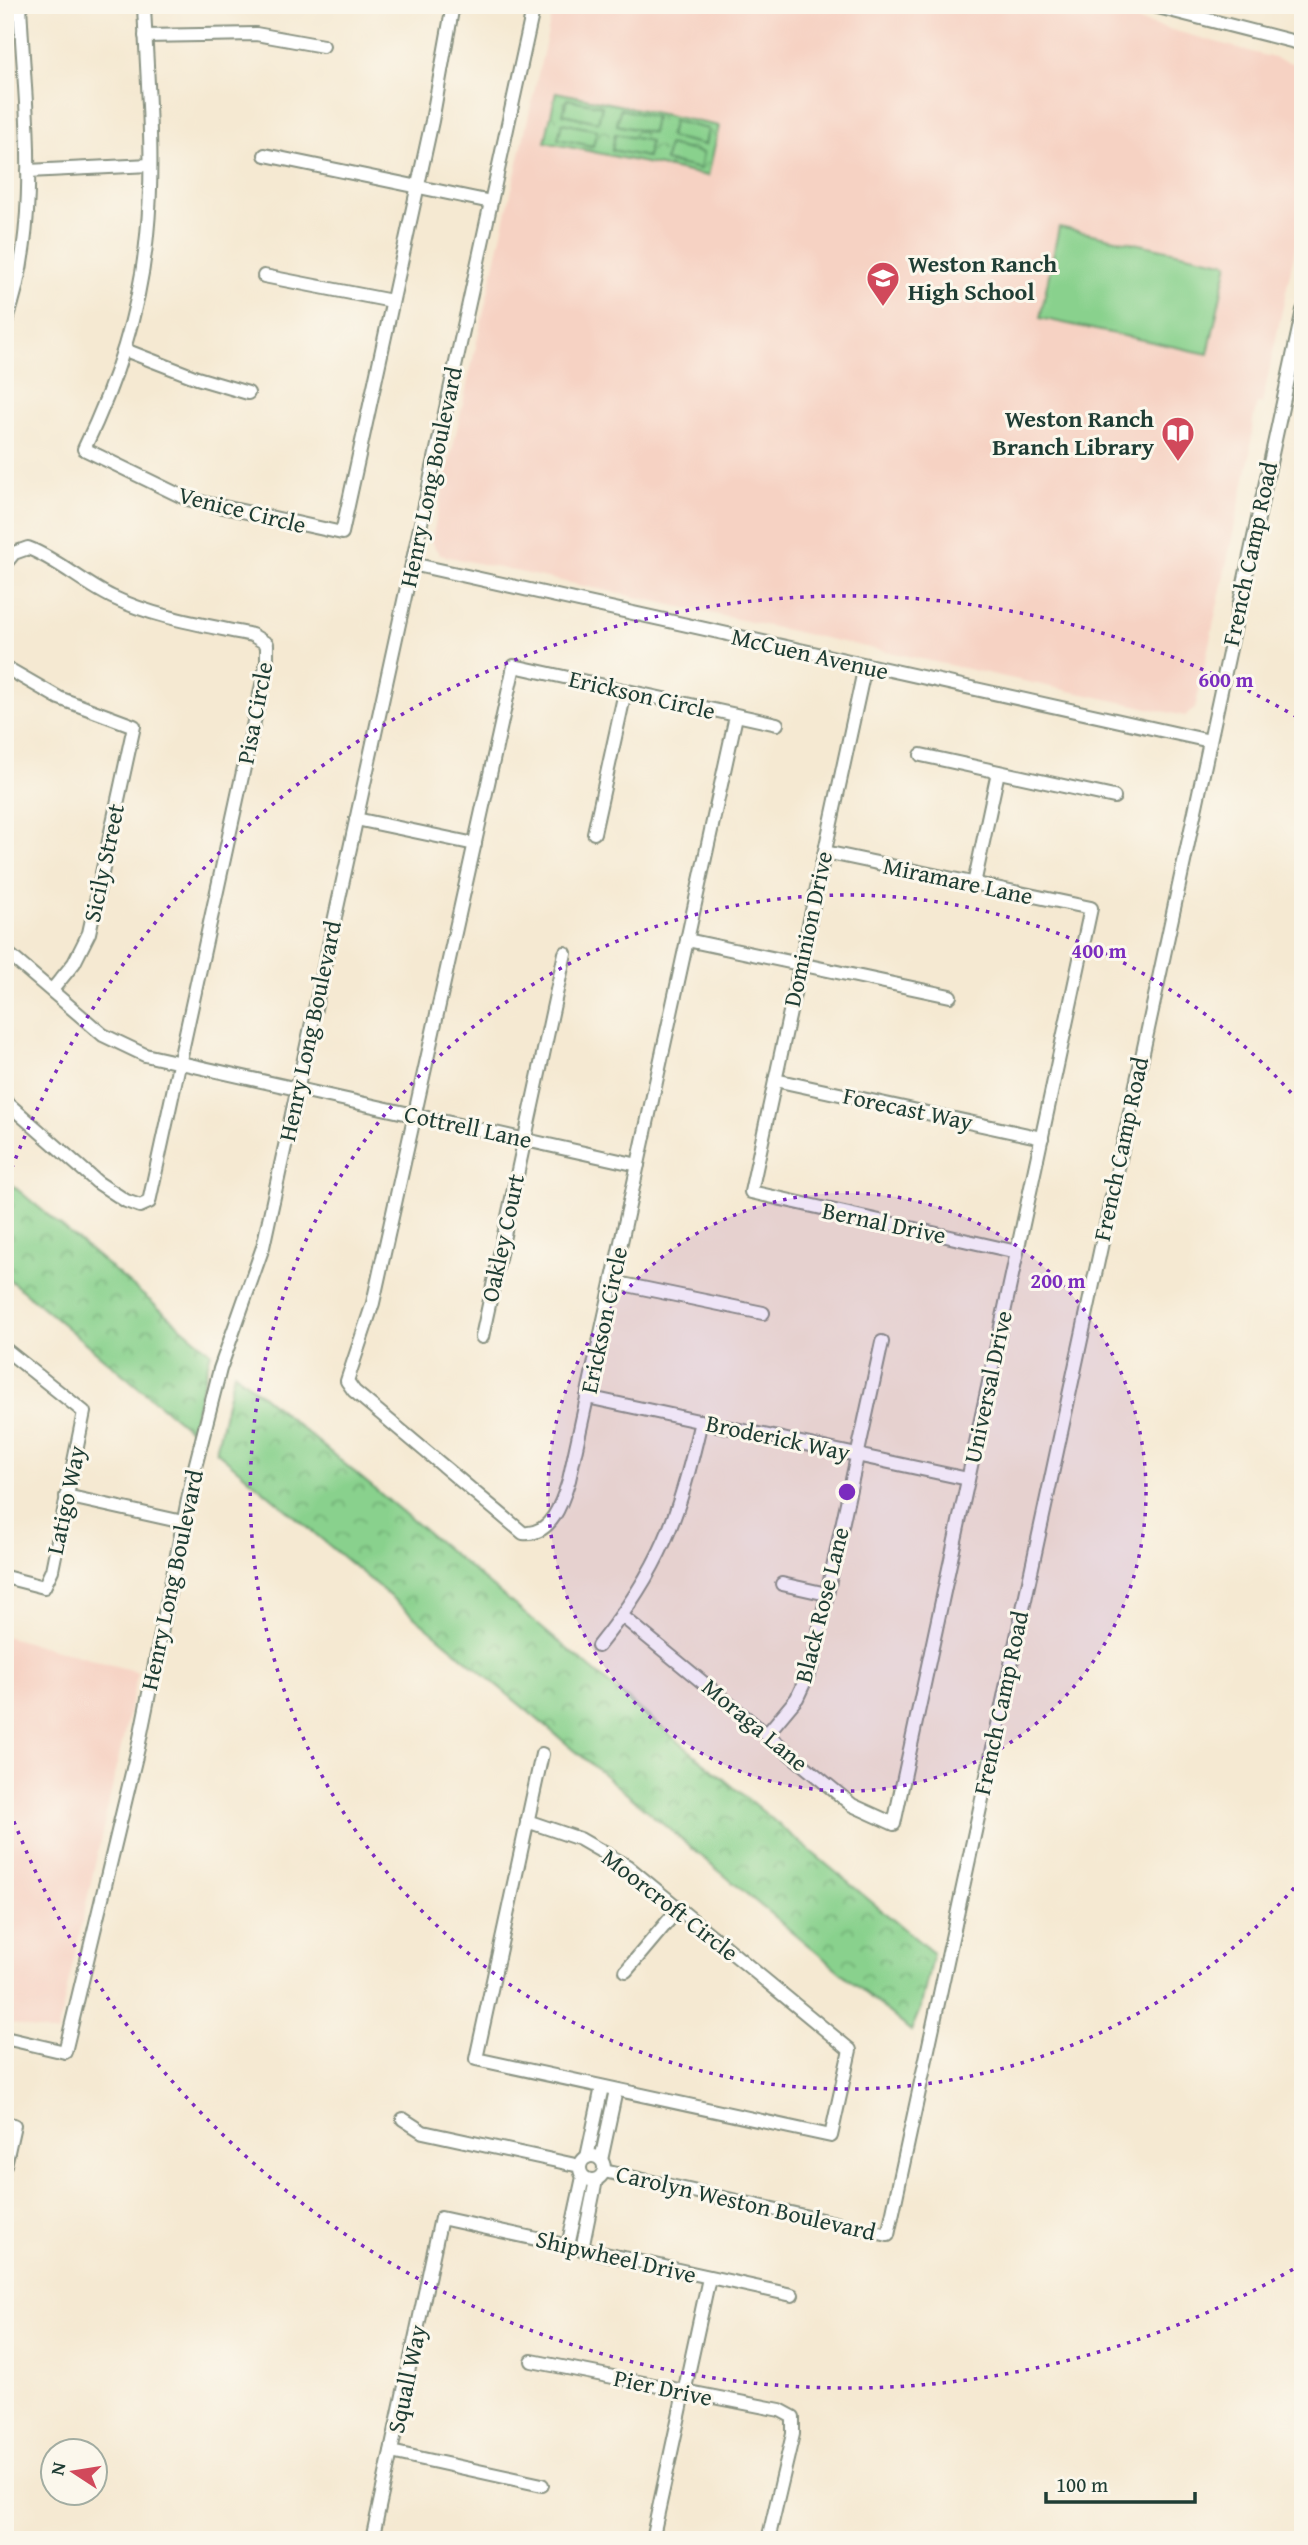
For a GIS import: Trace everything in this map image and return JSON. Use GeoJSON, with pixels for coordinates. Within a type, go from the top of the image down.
{"type":"FeatureCollection","features":[{"type":"Feature","properties":{"kind":"street"},"geometry":{"type":"LineString","coordinates":[[5,325],[23,250],[28,171],[20,5]]}},
{"type":"Feature","properties":{"kind":"street","name":"Venice Circle"},"geometry":{"type":"LineString","coordinates":[[144,5],[150,165],[143,270],[125,350],[84,449],[187,499],[342,533],[453,5]]}},
{"type":"Feature","properties":{"kind":"street","name":"Henry Long Boulevard"},"geometry":{"type":"LineString","coordinates":[[5,2038],[65,2052],[138,1748],[183,1522],[220,1369],[263,1247],[534,5]]}},
{"type":"Feature","properties":{"kind":"street"},"geometry":{"type":"LineString","coordinates":[[1150,5],[1303,44]]}},
{"type":"Feature","properties":{"kind":"street"},"geometry":{"type":"LineString","coordinates":[[145,36],[256,34],[323,46]]}},
{"type":"Feature","properties":{"kind":"street"},"geometry":{"type":"LineString","coordinates":[[265,155],[491,202]]}},
{"type":"Feature","properties":{"kind":"street"},"geometry":{"type":"LineString","coordinates":[[28,171],[150,165]]}},
{"type":"Feature","properties":{"kind":"street"},"geometry":{"type":"LineString","coordinates":[[264,276],[392,301]]}},
{"type":"Feature","properties":{"kind":"street","name":"French Camp Road"},"geometry":{"type":"LineString","coordinates":[[888,2235],[1303,310]]}},
{"type":"Feature","properties":{"kind":"street"},"geometry":{"type":"LineString","coordinates":[[125,350],[197,378],[248,393]]}},
{"type":"Feature","properties":{"kind":"street","name":"Pisa Circle"},"geometry":{"type":"LineString","coordinates":[[5,564],[15,554],[28,548],[42,554],[89,585],[132,605],[171,618],[252,635],[267,644],[267,662],[149,1202],[140,1206],[104,1187],[5,1101]]}},
{"type":"Feature","properties":{"kind":"street","name":"McCuen Avenue"},"geometry":{"type":"LineString","coordinates":[[412,564],[1210,741]]}},
{"type":"Feature","properties":{"kind":"street","name":"Erickson Circle"},"geometry":{"type":"LineString","coordinates":[[514,666],[736,716],[613,1282],[563,1498],[547,1525],[532,1534],[515,1529],[354,1391],[347,1381],[373,1303],[514,666]]}},
{"type":"Feature","properties":{"kind":"street","name":"Dominion Drive"},"geometry":{"type":"LineString","coordinates":[[751,1192],[865,666]]}},
{"type":"Feature","properties":{"kind":"street","name":"Sicily Street"},"geometry":{"type":"LineString","coordinates":[[5,667],[59,698],[134,726],[89,933],[74,963],[52,990]]}},
{"type":"Feature","properties":{"kind":"street"},"geometry":{"type":"LineString","coordinates":[[594,833],[625,692]]}},
{"type":"Feature","properties":{"kind":"street"},"geometry":{"type":"LineString","coordinates":[[736,716],[777,724]]}},
{"type":"Feature","properties":{"kind":"street"},"geometry":{"type":"LineString","coordinates":[[921,755],[1114,797]]}},
{"type":"Feature","properties":{"kind":"street"},"geometry":{"type":"LineString","coordinates":[[974,884],[998,772]]}},
{"type":"Feature","properties":{"kind":"street"},"geometry":{"type":"LineString","coordinates":[[356,819],[475,844]]}},
{"type":"Feature","properties":{"kind":"street","name":"Miramare Lane"},"geometry":{"type":"LineString","coordinates":[[825,852],[1091,908]]}},
{"type":"Feature","properties":{"kind":"street","name":"Universal Drive"},"geometry":{"type":"LineString","coordinates":[[894,1824],[1091,908]]}},
{"type":"Feature","properties":{"kind":"street"},"geometry":{"type":"LineString","coordinates":[[687,940],[950,996]]}},
{"type":"Feature","properties":{"kind":"street"},"geometry":{"type":"LineString","coordinates":[[5,951],[116,1044],[145,1055],[298,1091]]}},
{"type":"Feature","properties":{"kind":"street","name":"Oakley Court"},"geometry":{"type":"LineString","coordinates":[[482,1337],[565,953]]}},
{"type":"Feature","properties":{"kind":"street","name":"Forecast Way"},"geometry":{"type":"LineString","coordinates":[[775,1080],[1042,1138]]}},
{"type":"Feature","properties":{"kind":"street","name":"Cottrell Lane"},"geometry":{"type":"LineString","coordinates":[[298,1091],[638,1165]]}},
{"type":"Feature","properties":{"kind":"street","name":"Bernal Drive"},"geometry":{"type":"LineString","coordinates":[[751,1192],[1017,1252]]}},
{"type":"Feature","properties":{"kind":"street"},"geometry":{"type":"LineString","coordinates":[[613,1282],[763,1313]]}},
{"type":"Feature","properties":{"kind":"street","name":"Black Rose Lane"},"geometry":{"type":"LineString","coordinates":[[767,1734],[805,1684],[882,1342]]}},
{"type":"Feature","properties":{"kind":"street","name":"Latigo Way"},"geometry":{"type":"LineString","coordinates":[[5,1349],[84,1412],[52,1570],[44,1587],[5,1577]]}},
{"type":"Feature","properties":{"kind":"street","name":"Broderick Way"},"geometry":{"type":"LineString","coordinates":[[587,1397],[968,1479]]}},
{"type":"Feature","properties":{"kind":"street"},"geometry":{"type":"LineString","coordinates":[[598,1646],[622,1616],[654,1565],[678,1513],[701,1421]]}},
{"type":"Feature","properties":{"kind":"street"},"geometry":{"type":"LineString","coordinates":[[66,1496],[183,1522]]}},
{"type":"Feature","properties":{"kind":"street"},"geometry":{"type":"LineString","coordinates":[[782,1584],[827,1594]]}},
{"type":"Feature","properties":{"kind":"street","name":"Moraga Lane"},"geometry":{"type":"LineString","coordinates":[[622,1616],[852,1805],[894,1824]]}},
{"type":"Feature","properties":{"kind":"street"},"geometry":{"type":"LineString","coordinates":[[527,1821],[542,1754]]}},
{"type":"Feature","properties":{"kind":"street","name":"Moorcroft Circle"},"geometry":{"type":"LineString","coordinates":[[527,1821],[554,1829],[605,1852],[679,1908],[850,2050],[831,2136],[476,2059],[527,1821]]}},
{"type":"Feature","properties":{"kind":"street"},"geometry":{"type":"LineString","coordinates":[[626,1971],[679,1908]]}},
{"type":"Feature","properties":{"kind":"street"},"geometry":{"type":"LineString","coordinates":[[582,2249],[602,2087]]}},
{"type":"Feature","properties":{"kind":"street"},"geometry":{"type":"LineString","coordinates":[[568,2246],[616,2090]]}},
{"type":"Feature","properties":{"kind":"street","name":"Carolyn Weston Boulevard"},"geometry":{"type":"LineString","coordinates":[[403,2119],[423,2132],[888,2235]]}},
{"type":"Feature","properties":{"kind":"street"},"geometry":{"type":"LineString","coordinates":[[5,2123],[14,2125],[5,2165]]}},
{"type":"Feature","properties":{"kind":"street","name":"Shipwheel Drive"},"geometry":{"type":"LineString","coordinates":[[442,2218],[792,2295]]}},
{"type":"Feature","properties":{"kind":"street","name":"Squall Way"},"geometry":{"type":"LineString","coordinates":[[372,2540],[442,2218]]}},
{"type":"Feature","properties":{"kind":"street"},"geometry":{"type":"LineString","coordinates":[[652,2540],[709,2278]]}},
{"type":"Feature","properties":{"kind":"street","name":"Pier Drive"},"geometry":{"type":"LineString","coordinates":[[532,2361],[780,2410],[793,2417],[793,2434],[768,2540]]}},
{"type":"Feature","properties":{"kind":"street"},"geometry":{"type":"LineString","coordinates":[[391,2452],[542,2485]]}},
{"type":"Feature","properties":{"kind":"shaded area","name":"Weston Ranch High School"},"geometry":{"type":"Polygon","coordinates":[[[554,5],[1081,5],[1303,66],[1303,212],[1262,404],[1257,404],[1253,421],[1250,455],[1195,709],[1185,716],[440,555],[431,542],[554,5]]]}},
{"type":"Feature","properties":{"kind":"shaded area"},"geometry":{"type":"Polygon","coordinates":[[[5,66],[12,174],[5,265],[5,66]]]}},
{"type":"Feature","properties":{"kind":"shaded area"},"geometry":{"type":"Polygon","coordinates":[[[5,1636],[138,1672],[57,2034],[5,2022],[5,1636]]]}},
{"type":"Feature","properties":{"kind":"green space"},"geometry":{"type":"Polygon","coordinates":[[[556,92],[719,126],[708,176],[545,142],[556,92]]]}},
{"type":"Feature","properties":{"kind":"green space"},"geometry":{"type":"Polygon","coordinates":[[[567,99],[602,106],[598,122],[563,114],[567,99]]]}},
{"type":"Feature","properties":{"kind":"green space"},"geometry":{"type":"Polygon","coordinates":[[[620,109],[655,117],[652,133],[617,125],[620,109]]]}},
{"type":"Feature","properties":{"kind":"green space"},"geometry":{"type":"Polygon","coordinates":[[[673,121],[708,129],[705,145],[670,137],[673,121]]]}},
{"type":"Feature","properties":{"kind":"green space"},"geometry":{"type":"Polygon","coordinates":[[[562,123],[597,130],[593,146],[558,139],[562,123]]]}},
{"type":"Feature","properties":{"kind":"green space"},"geometry":{"type":"Polygon","coordinates":[[[615,134],[650,141],[647,157],[612,150],[615,134]]]}},
{"type":"Feature","properties":{"kind":"green space"},"geometry":{"type":"Polygon","coordinates":[[[668,145],[703,153],[700,169],[665,161],[668,145]]]}},
{"type":"Feature","properties":{"kind":"green space"},"geometry":{"type":"Polygon","coordinates":[[[1059,227],[1228,263],[1208,354],[1040,318],[1059,227]]]}},
{"type":"Feature","properties":{"kind":"green space"},"geometry":{"type":"Polygon","coordinates":[[[5,1179],[211,1352],[191,1431],[5,1276],[5,1179]]]}},
{"type":"Feature","properties":{"kind":"green space"},"geometry":{"type":"Polygon","coordinates":[[[234,1372],[933,1953],[921,2007],[911,2031],[216,1451],[234,1372]]]}},
{"type":"Feature","properties":{"kind":"place","name":"Weston Ranch High School"},"geometry":{"type":"Point","coordinates":[883,308]}},
{"type":"Feature","properties":{"kind":"place","name":"Weston Ranch Branch Library"},"geometry":{"type":"Point","coordinates":[1178,463]}}]}
